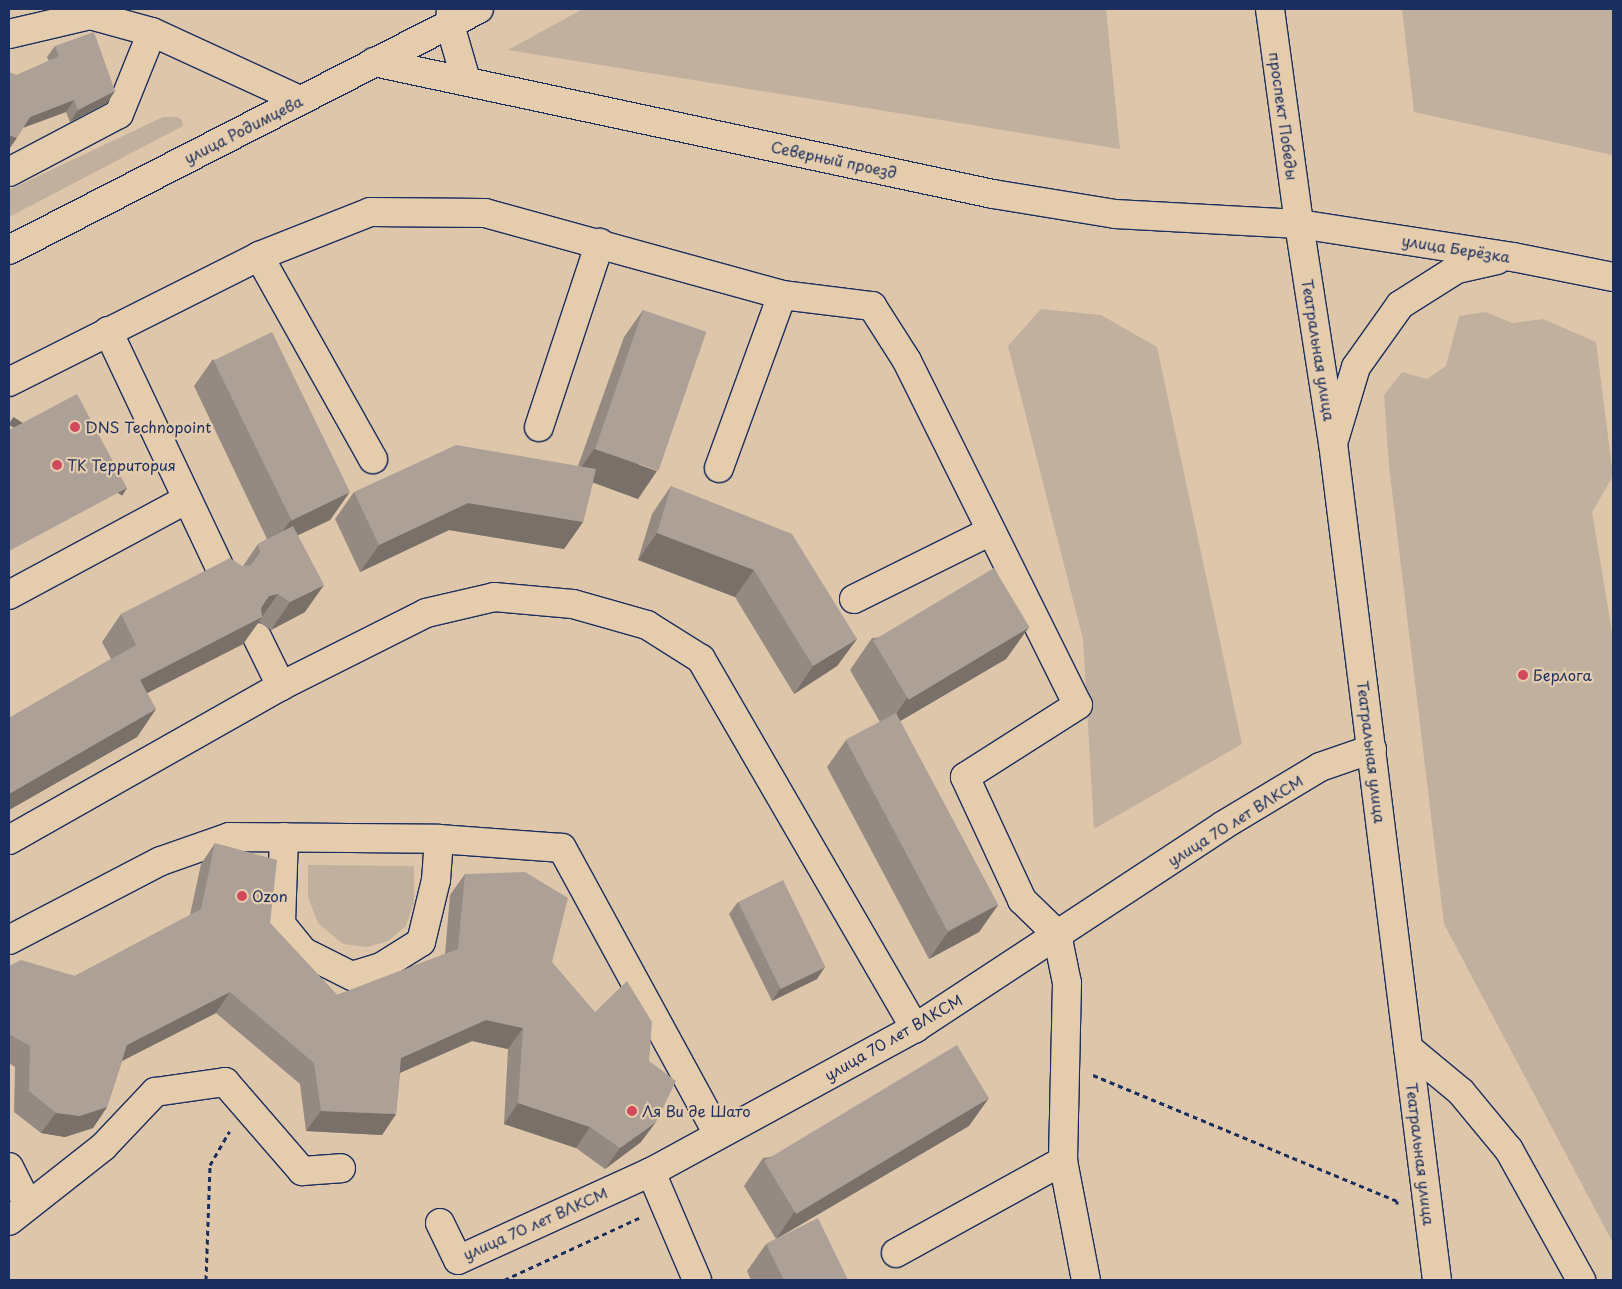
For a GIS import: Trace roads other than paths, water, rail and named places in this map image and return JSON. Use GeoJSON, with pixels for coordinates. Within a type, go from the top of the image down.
{"type":"FeatureCollection","features":[{"type":"Feature","properties":{"kind":"main road","name":"улица Родимцева"},"geometry":{"type":"LineString","coordinates":[[9,250],[374,62],[451,17],[478,9]]}},
{"type":"Feature","properties":{"kind":"main road","name":"проспект Победы"},"geometry":{"type":"LineString","coordinates":[[1270,9],[1299,224]]}},
{"type":"Feature","properties":{"kind":"main road"},"geometry":{"type":"LineString","coordinates":[[9,34],[85,12],[152,32],[300,100]]}},
{"type":"Feature","properties":{"kind":"main road"},"geometry":{"type":"LineString","coordinates":[[451,17],[466,80]]}},
{"type":"Feature","properties":{"kind":"main road"},"geometry":{"type":"LineString","coordinates":[[9,172],[119,114],[152,32]]}},
{"type":"Feature","properties":{"kind":"main road","name":"Северный проезд"},"geometry":{"type":"LineString","coordinates":[[374,62],[466,80],[993,194],[1115,214],[1299,224]]}},
{"type":"Feature","properties":{"kind":"main road"},"geometry":{"type":"LineString","coordinates":[[9,382],[259,256],[370,212],[485,213],[600,243],[782,295],[872,306],[907,361],[1078,705],[965,777],[1022,900],[1057,934],[1067,984],[1063,1161],[1086,1280]]}},
{"type":"Feature","properties":{"kind":"main road","name":"улица Берёзка"},"geometry":{"type":"LineString","coordinates":[[1299,224],[1513,257],[1613,278]]}},
{"type":"Feature","properties":{"kind":"main road","name":"Театральная улица"},"geometry":{"type":"LineString","coordinates":[[1299,224],[1333,443],[1437,1280]]}},
{"type":"Feature","properties":{"kind":"main road"},"geometry":{"type":"LineString","coordinates":[[539,427],[600,243]]}},
{"type":"Feature","properties":{"kind":"main road"},"geometry":{"type":"LineString","coordinates":[[259,256],[373,459]]}},
{"type":"Feature","properties":{"kind":"main road"},"geometry":{"type":"LineString","coordinates":[[1333,443],[1356,367],[1400,305],[1457,269],[1513,257]]}},
{"type":"Feature","properties":{"kind":"main road"},"geometry":{"type":"LineString","coordinates":[[719,468],[782,295]]}},
{"type":"Feature","properties":{"kind":"main road"},"geometry":{"type":"LineString","coordinates":[[108,331],[225,578]]}},
{"type":"Feature","properties":{"kind":"main road"},"geometry":{"type":"LineString","coordinates":[[9,595],[187,499]]}},
{"type":"Feature","properties":{"kind":"main road"},"geometry":{"type":"LineString","coordinates":[[854,599],[992,532]]}},
{"type":"Feature","properties":{"kind":"main road"},"geometry":{"type":"LineString","coordinates":[[9,840],[282,686],[426,613],[494,598],[573,604],[647,625],[700,659],[915,1028]]}},
{"type":"Feature","properties":{"kind":"main road"},"geometry":{"type":"LineString","coordinates":[[257,637],[282,686]]}},
{"type":"Feature","properties":{"kind":"main road","name":"улица 70 лет ВЛКСМ"},"geometry":{"type":"LineString","coordinates":[[440,1224],[458,1260],[651,1172],[915,1028],[1222,826],[1304,777],[1372,749]]}},
{"type":"Feature","properties":{"kind":"main road"},"geometry":{"type":"LineString","coordinates":[[9,940],[161,862],[230,837],[439,839],[562,848],[718,1134]]}},
{"type":"Feature","properties":{"kind":"main road"},"geometry":{"type":"LineString","coordinates":[[284,837],[281,924],[304,952],[352,976],[381,967],[421,942],[436,880],[439,839]]}},
{"type":"Feature","properties":{"kind":"main road"},"geometry":{"type":"LineString","coordinates":[[1408,1048],[1461,1092],[1509,1150],[1581,1280]]}},
{"type":"Feature","properties":{"kind":"main road"},"geometry":{"type":"LineString","coordinates":[[9,1167],[18,1213],[103,1147],[155,1092],[226,1082],[302,1171],[341,1168]]}},
{"type":"Feature","properties":{"kind":"main road"},"geometry":{"type":"LineString","coordinates":[[896,1253],[1063,1161]]}},
{"type":"Feature","properties":{"kind":"main road"},"geometry":{"type":"LineString","coordinates":[[651,1172],[697,1280]]}},
{"type":"Feature","properties":{"kind":"place","name":"DNS Technopoint"},"geometry":{"type":"Point","coordinates":[75,427]}},
{"type":"Feature","properties":{"kind":"place","name":"ТК Территория"},"geometry":{"type":"Point","coordinates":[57,465]}},
{"type":"Feature","properties":{"kind":"place","name":"Берлога"},"geometry":{"type":"Point","coordinates":[1523,675]}},
{"type":"Feature","properties":{"kind":"place","name":"Ozon"},"geometry":{"type":"Point","coordinates":[242,896]}},
{"type":"Feature","properties":{"kind":"place","name":"Ля Ви де Шато"},"geometry":{"type":"Point","coordinates":[632,1111]}}]}
